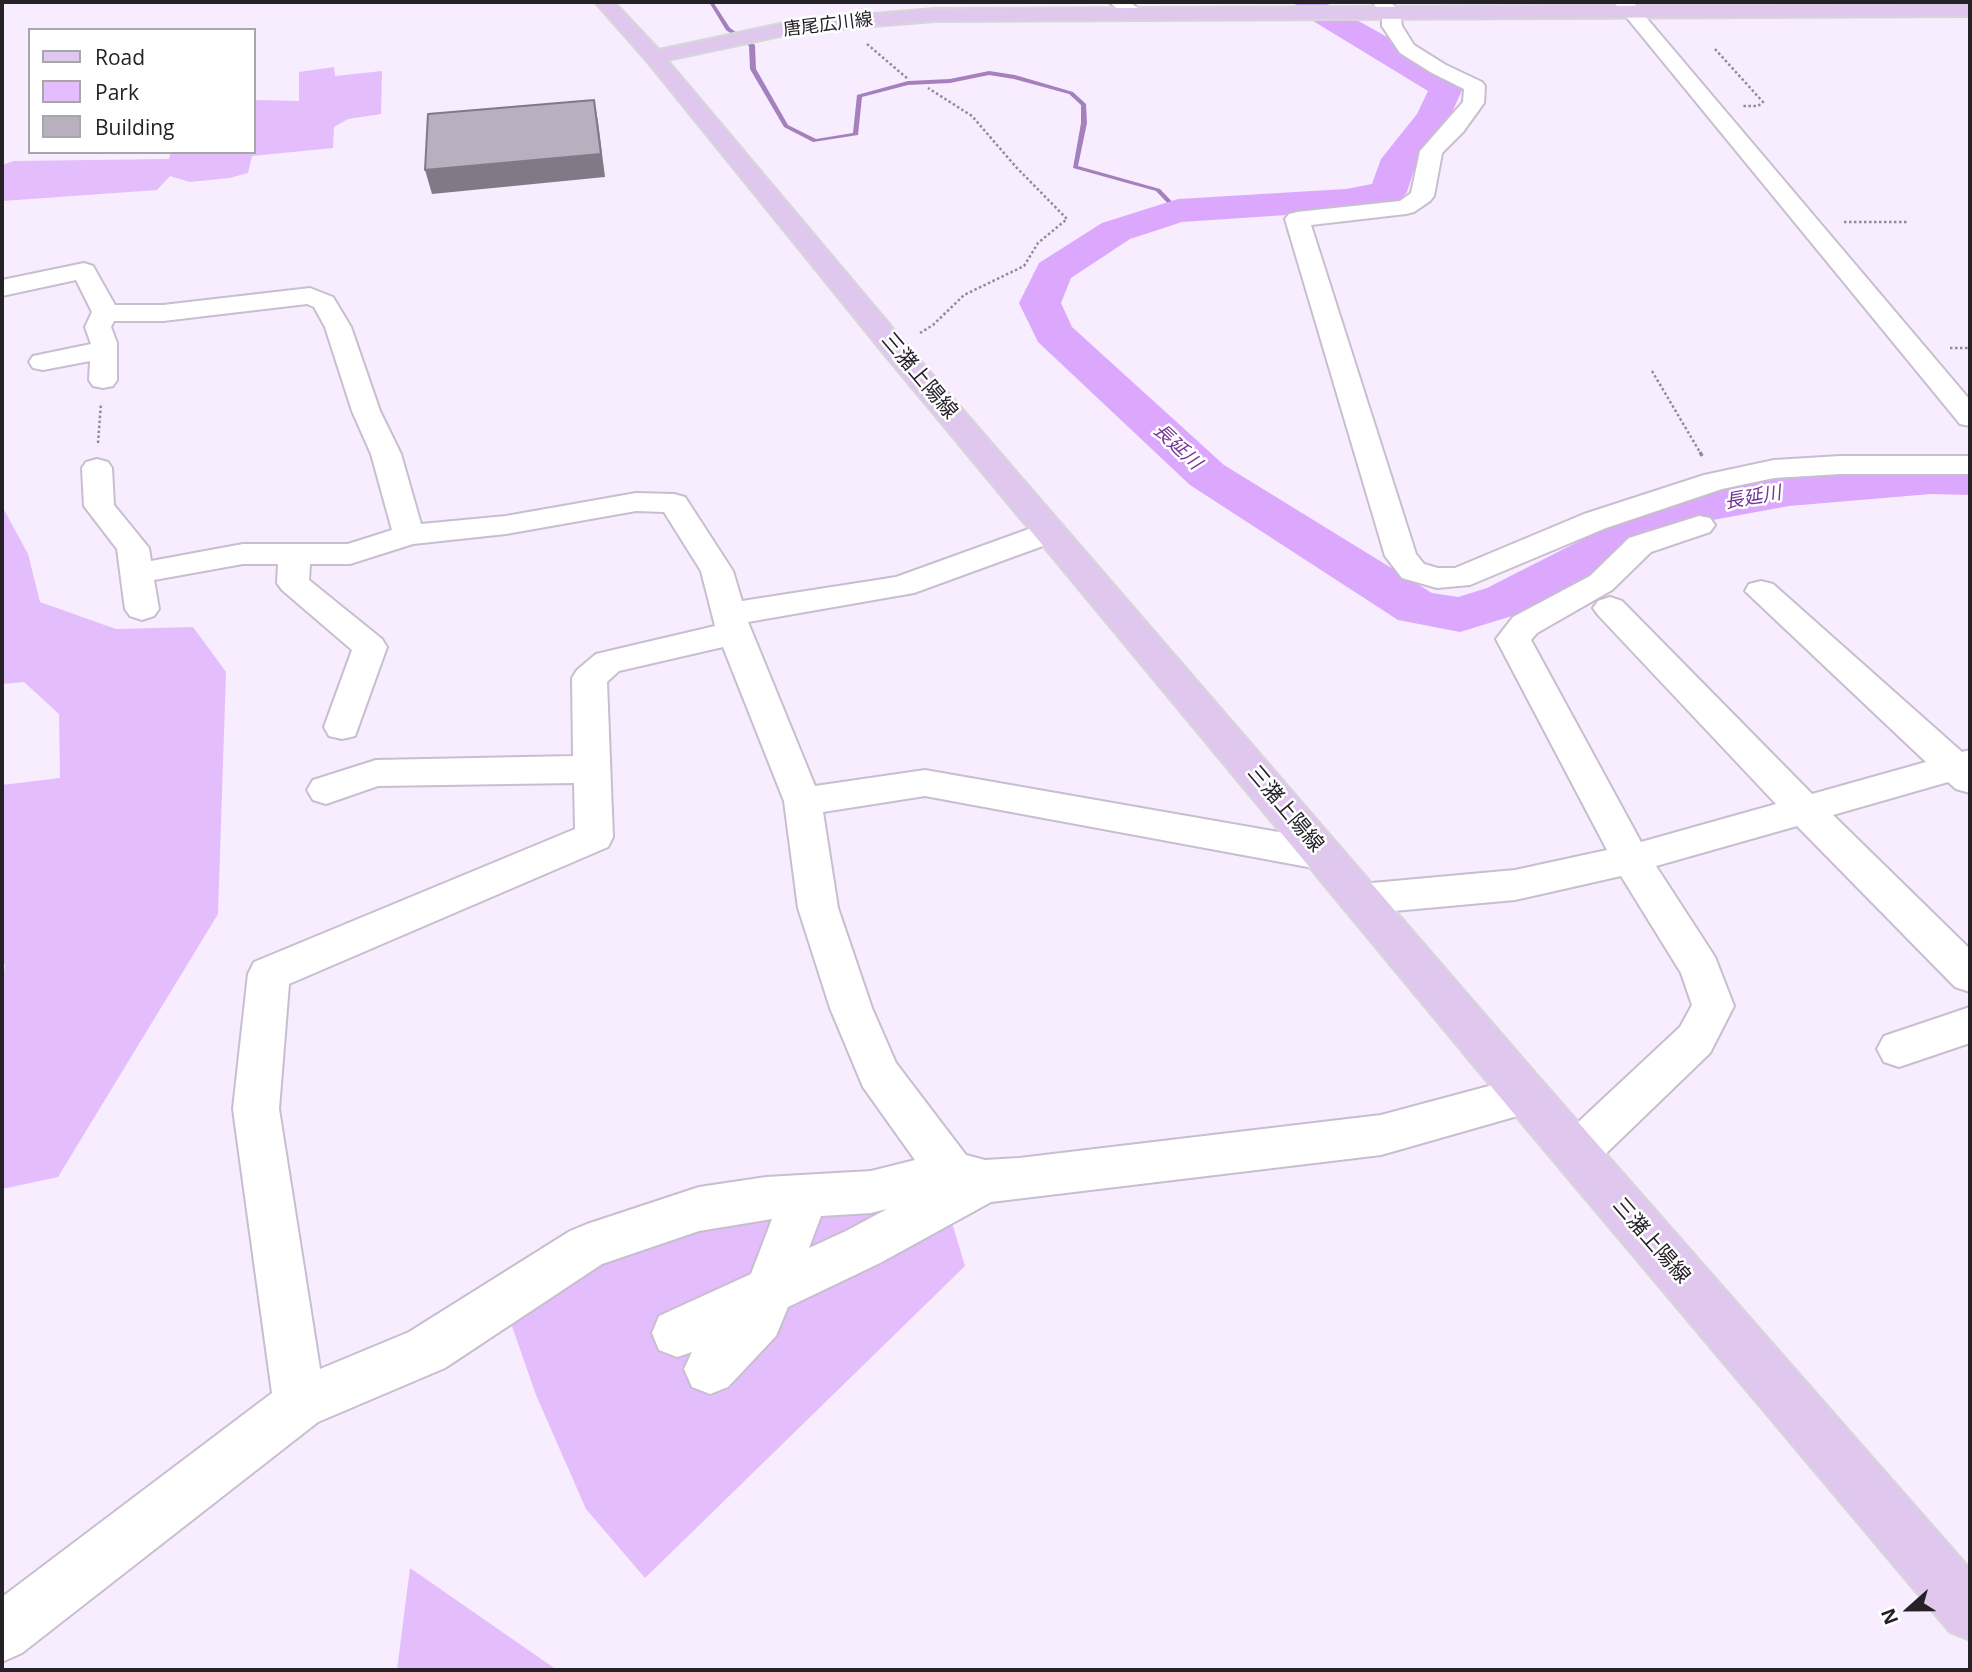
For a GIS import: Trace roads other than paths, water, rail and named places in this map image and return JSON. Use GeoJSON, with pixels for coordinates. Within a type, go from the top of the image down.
{"type":"FeatureCollection","features":[{"type":"Feature","properties":{"kind":"main road","name":"三潴上陽線"},"geometry":{"type":"LineString","coordinates":[[604,2],[654,57],[895,349],[1525,1095],[1970,1612]]}},
{"type":"Feature","properties":{"kind":"main road","name":"唐尾広川線"},"geometry":{"type":"LineString","coordinates":[[654,57],[799,26],[934,15],[1627,7],[1970,10]]}},
{"type":"Feature","properties":{"kind":"street"},"geometry":{"type":"LineString","coordinates":[[1118,2],[1136,14]]}},
{"type":"Feature","properties":{"kind":"street"},"geometry":{"type":"LineString","coordinates":[[1627,7],[1970,418]]}},
{"type":"Feature","properties":{"kind":"street"},"geometry":{"type":"LineString","coordinates":[[1382,9],[1407,49],[1475,86],[1473,103],[1455,127],[1431,151],[1422,196],[1406,207],[1297,219],[1401,556],[1413,571],[1437,578],[1458,578],[1595,521],[1722,480],[1774,469],[1840,465],[1970,465]]}},
{"type":"Feature","properties":{"kind":"street"},"geometry":{"type":"LineString","coordinates":[[2,288],[84,271],[105,312]]}},
{"type":"Feature","properties":{"kind":"street"},"geometry":{"type":"LineString","coordinates":[[105,312],[163,313],[310,296],[324,302],[338,327],[366,411],[386,454],[410,535]]}},
{"type":"Feature","properties":{"kind":"street"},"geometry":{"type":"LineString","coordinates":[[103,380],[103,350],[98,327],[105,312]]}},
{"type":"Feature","properties":{"kind":"street"},"geometry":{"type":"LineString","coordinates":[[43,362],[103,350]]}},
{"type":"Feature","properties":{"kind":"street"},"geometry":{"type":"LineString","coordinates":[[97,468],[99,506],[133,548],[142,609]]}},
{"type":"Feature","properties":{"kind":"street"},"geometry":{"type":"LineString","coordinates":[[137,573],[243,554],[350,554],[410,535],[506,525],[636,502],[674,503],[717,571],[732,624],[803,801],[818,908],[850,1008],[879,1074],[968,1177]]}},
{"type":"Feature","properties":{"kind":"street"},"geometry":{"type":"LineString","coordinates":[[1576,1153],[1695,1040],[1713,1006],[1700,969],[1631,859],[1513,639],[1525,625],[1601,583],[1640,545],[1699,525]]}},
{"type":"Feature","properties":{"kind":"street"},"geometry":{"type":"LineString","coordinates":[[300,1405],[256,1109],[269,974],[594,837],[589,678],[608,662],[732,624],[902,586],[1051,532]]}},
{"type":"Feature","properties":{"kind":"street"},"geometry":{"type":"LineString","coordinates":[[295,555],[293,583],[370,647],[342,727]]}},
{"type":"Feature","properties":{"kind":"street"},"geometry":{"type":"LineString","coordinates":[[1761,590],[1965,771]]}},
{"type":"Feature","properties":{"kind":"street"},"geometry":{"type":"LineString","coordinates":[[1609,608],[1890,898],[1970,975]]}},
{"type":"Feature","properties":{"kind":"street"},"geometry":{"type":"LineString","coordinates":[[326,790],[376,773],[593,769]]}},
{"type":"Feature","properties":{"kind":"street"},"geometry":{"type":"LineString","coordinates":[[1361,898],[1515,885],[1631,859],[1804,808],[1965,771]]}},
{"type":"Feature","properties":{"kind":"street"},"geometry":{"type":"LineString","coordinates":[[803,801],[925,783],[1324,855]]}},
{"type":"Feature","properties":{"kind":"street"},"geometry":{"type":"LineString","coordinates":[[1899,1049],[1970,1025]]}},
{"type":"Feature","properties":{"kind":"street"},"geometry":{"type":"LineString","coordinates":[[2,1633],[300,1405],[427,1350],[587,1247],[699,1209],[766,1198],[871,1192],[968,1177],[1381,1135],[1525,1095]]}},
{"type":"Feature","properties":{"kind":"street"},"geometry":{"type":"LineString","coordinates":[[677,1333],[863,1247],[968,1177]]}},
{"type":"Feature","properties":{"kind":"street"},"geometry":{"type":"LineString","coordinates":[[710,1369],[758,1319],[805,1196]]}},
{"type":"Feature","properties":{"kind":"waterway"},"geometry":{"type":"LineString","coordinates":[[711,2],[728,29],[752,45],[753,69],[786,126],[815,141],[856,134],[859,96],[908,83],[950,81],[989,73],[1015,77],[1071,93],[1084,105],[1084,123],[1075,167],[1158,190],[1178,211]]}},
{"type":"Feature","properties":{"kind":"waterway","name":"長延川"},"geometry":{"type":"LineString","coordinates":[[1309,2],[1311,7],[1397,56],[1446,88],[1433,117],[1399,159],[1388,192],[1346,200],[1178,211],[1116,231],[1053,272],[1040,303],[1053,333],[1207,475],[1417,608],[1460,615],[1506,600],[1676,512],[1789,491],[1931,479],[1970,480]]}}]}
